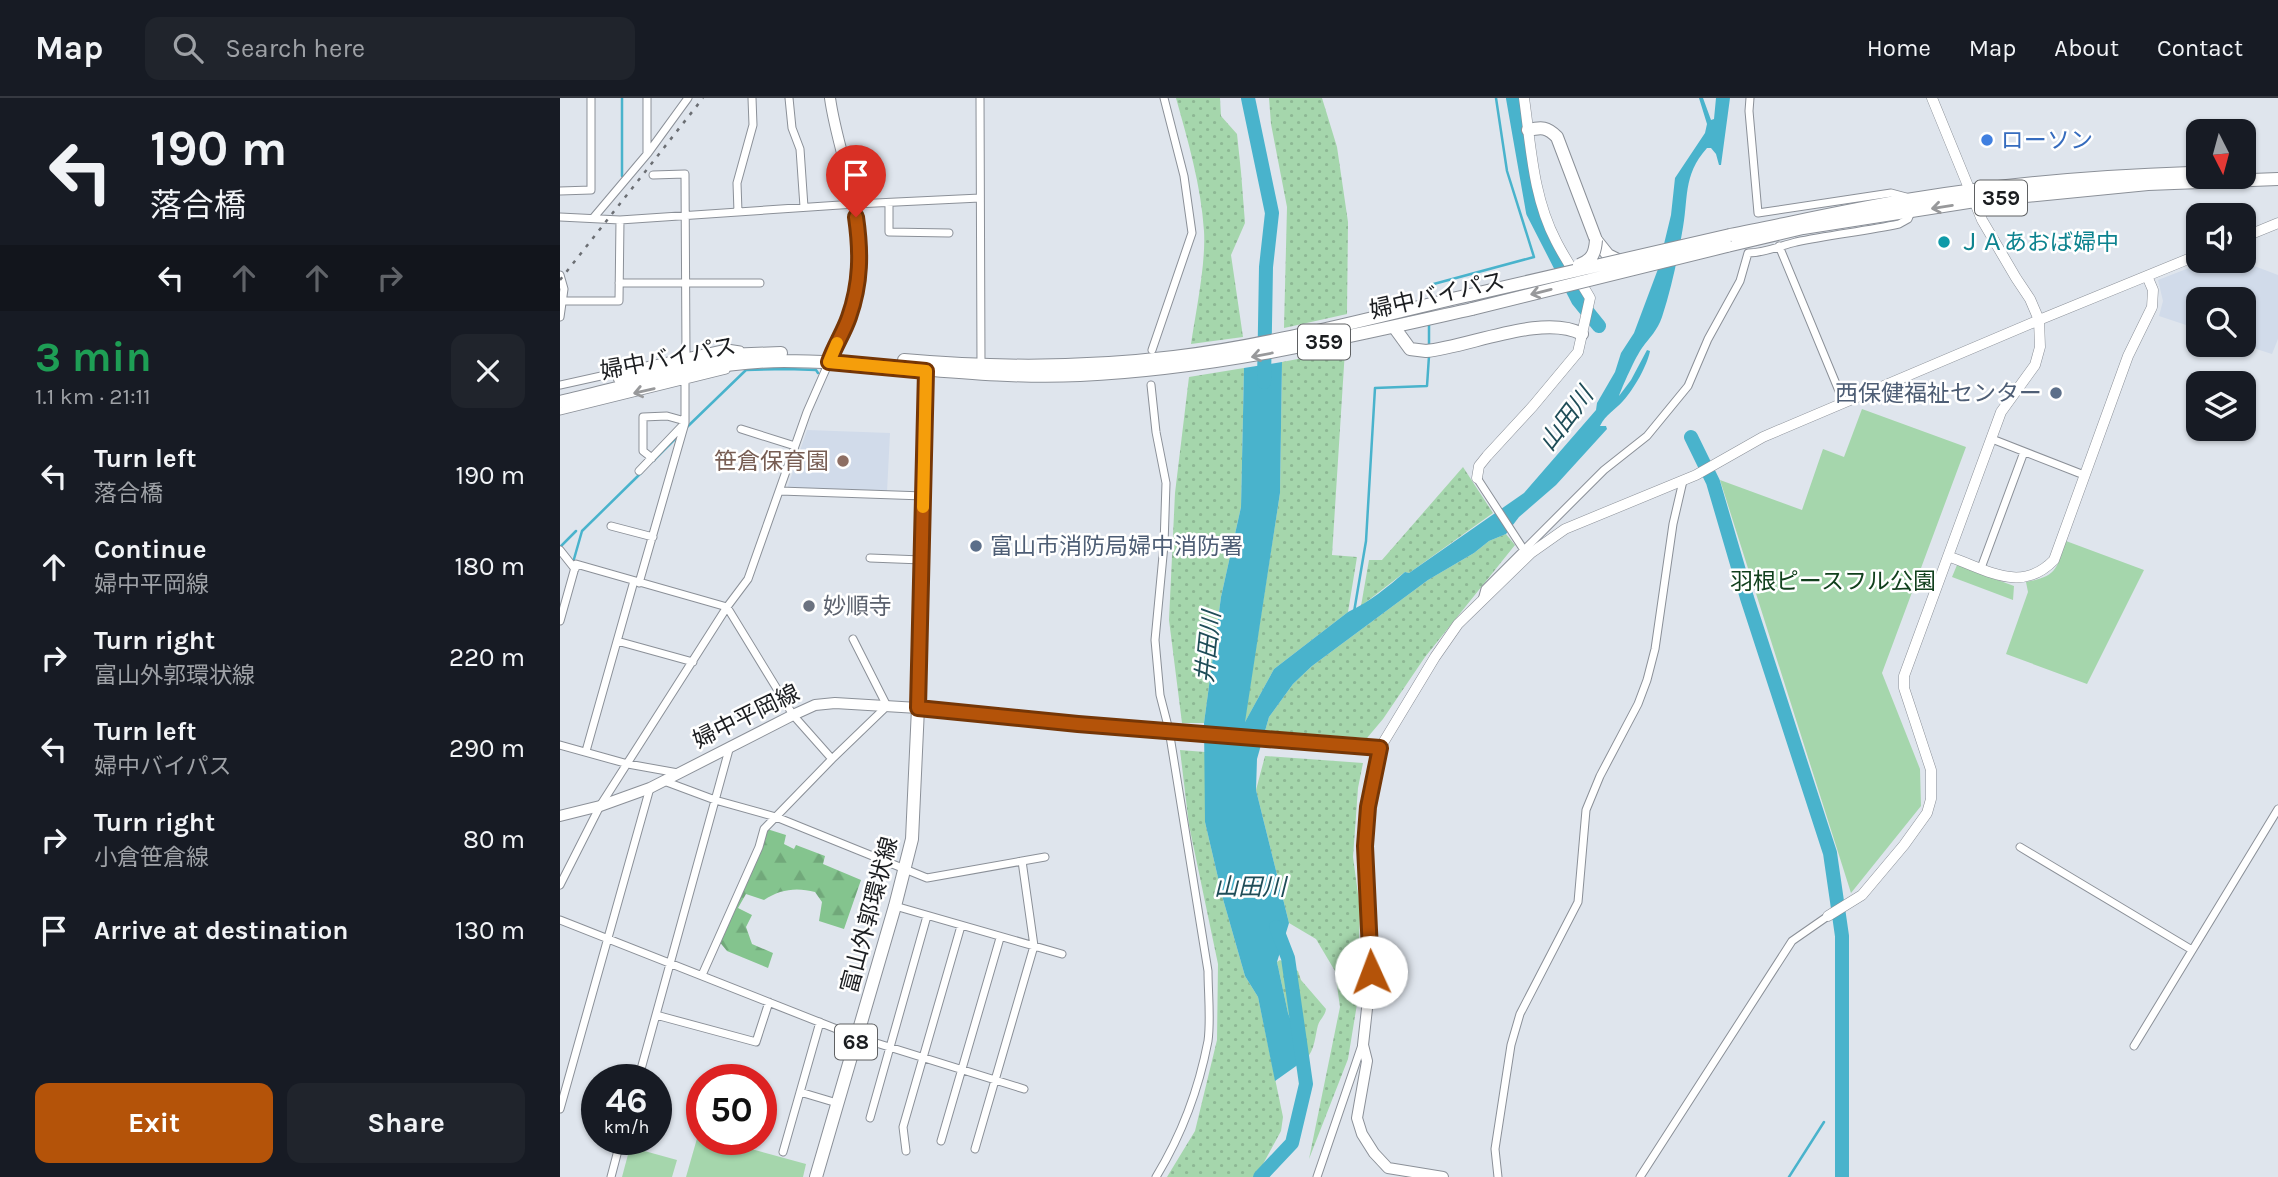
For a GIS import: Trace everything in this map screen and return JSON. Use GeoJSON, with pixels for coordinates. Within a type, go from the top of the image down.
{"type":"FeatureCollection","features":[{"type":"Feature","properties":{"kind":"main road"},"geometry":{"type":"LineString","coordinates":[[830,98],[833,120],[855,204],[861,252],[859,280],[849,317],[830,358]]}},
{"type":"Feature","properties":{"kind":"main road"},"geometry":{"type":"LineString","coordinates":[[1528,130],[1542,127],[1557,137],[1596,240],[1608,255],[1620,261]]}},
{"type":"Feature","properties":{"kind":"main road"},"geometry":{"type":"LineString","coordinates":[[2256,172],[2278,171]]}},
{"type":"Feature","properties":{"kind":"main road","name":"婦中バイパス"},"geometry":{"type":"LineString","coordinates":[[926,367],[981,364],[1079,366],[1174,363],[1620,261],[1803,229],[1912,205],[2091,179],[2186,174]]}},
{"type":"Feature","properties":{"kind":"main road","name":"婦中バイパス"},"geometry":{"type":"LineString","coordinates":[[1973,196],[2148,184],[2278,179]]}},
{"type":"Feature","properties":{"kind":"main road"},"geometry":{"type":"LineString","coordinates":[[1525,282],[1546,273],[1588,262],[1593,256],[1596,240]]}},
{"type":"Feature","properties":{"kind":"main road","name":"婦中バイパス"},"geometry":{"type":"LineString","coordinates":[[560,393],[575,394],[756,358],[830,358],[926,367],[1079,375],[1257,356],[1472,309],[1728,241]]}},
{"type":"Feature","properties":{"kind":"main road"},"geometry":{"type":"LineString","coordinates":[[1426,351],[1415,346],[1410,340],[1414,328],[1472,309]]}},
{"type":"Feature","properties":{"kind":"main road"},"geometry":{"type":"LineString","coordinates":[[1394,327],[1410,349],[1426,351],[1529,329],[1584,330]]}},
{"type":"Feature","properties":{"kind":"main road","name":"富山外郭環状線"},"geometry":{"type":"LineString","coordinates":[[816,1177],[895,906],[913,825],[926,367]]}},
{"type":"Feature","properties":{"kind":"main road","name":"婦中バイパス"},"geometry":{"type":"LineString","coordinates":[[560,402],[575,394]]}},
{"type":"Feature","properties":{"kind":"main road","name":"婦中平岡線"},"geometry":{"type":"LineString","coordinates":[[560,816],[600,806],[650,788],[730,745],[815,705],[825,704],[918,708],[1078,724],[1375,747]]}},
{"type":"Feature","properties":{"kind":"main road"},"geometry":{"type":"LineString","coordinates":[[1375,747],[1365,846],[1371,972],[1363,1045],[1367,1061],[1357,1118],[1374,1153],[1388,1168],[1443,1177]]}},
{"type":"Feature","properties":{"kind":"street"},"geometry":{"type":"LineString","coordinates":[[560,191],[591,190],[591,98]]}},
{"type":"Feature","properties":{"kind":"street"},"geometry":{"type":"LineString","coordinates":[[647,98],[648,153]]}},
{"type":"Feature","properties":{"kind":"street"},"geometry":{"type":"LineString","coordinates":[[594,217],[648,153],[688,98]]}},
{"type":"Feature","properties":{"kind":"street"},"geometry":{"type":"LineString","coordinates":[[738,212],[737,183],[753,125],[752,98]]}},
{"type":"Feature","properties":{"kind":"street"},"geometry":{"type":"LineString","coordinates":[[789,98],[792,128],[800,149],[804,207]]}},
{"type":"Feature","properties":{"kind":"street"},"geometry":{"type":"LineString","coordinates":[[980,98],[981,364]]}},
{"type":"Feature","properties":{"kind":"street"},"geometry":{"type":"LineString","coordinates":[[1152,350],[1192,233],[1184,176],[1164,98]]}},
{"type":"Feature","properties":{"kind":"street"},"geometry":{"type":"LineString","coordinates":[[1523,548],[1477,478],[1479,466],[1578,352],[1590,298],[1556,241],[1541,202],[1530,161],[1524,98]]}},
{"type":"Feature","properties":{"kind":"street"},"geometry":{"type":"LineString","coordinates":[[1482,600],[1485,589],[1523,548],[1604,470],[1647,436],[1688,386],[1708,339],[1740,281],[1748,253],[1899,224],[1908,219],[1912,205],[1891,192],[1758,213],[1750,98]]}},
{"type":"Feature","properties":{"kind":"street"},"geometry":{"type":"LineString","coordinates":[[1640,1177],[1792,941],[1862,895],[1927,813],[1931,799],[1931,770],[1904,688],[1904,676],[1950,557],[2001,412],[2035,365],[2040,347],[2039,320],[2030,299],[1991,237],[1933,98]]}},
{"type":"Feature","properties":{"kind":"street"},"geometry":{"type":"LineString","coordinates":[[653,175],[685,174],[686,356]]}},
{"type":"Feature","properties":{"kind":"street"},"geometry":{"type":"LineString","coordinates":[[560,217],[620,220],[980,198]]}},
{"type":"Feature","properties":{"kind":"street"},"geometry":{"type":"LineString","coordinates":[[889,204],[889,232],[948,233]]}},
{"type":"Feature","properties":{"kind":"street"},"geometry":{"type":"LineString","coordinates":[[563,301],[619,301],[620,220]]}},
{"type":"Feature","properties":{"kind":"street"},"geometry":{"type":"LineString","coordinates":[[2256,232],[2278,223]]}},
{"type":"Feature","properties":{"kind":"street"},"geometry":{"type":"LineString","coordinates":[[1779,246],[1844,403]]}},
{"type":"Feature","properties":{"kind":"street"},"geometry":{"type":"LineString","coordinates":[[1375,747],[1458,624],[1531,554],[1565,529],[1696,475],[1763,437],[2186,260]]}},
{"type":"Feature","properties":{"kind":"street"},"geometry":{"type":"LineString","coordinates":[[560,275],[564,289],[560,317]]}},
{"type":"Feature","properties":{"kind":"street"},"geometry":{"type":"LineString","coordinates":[[1950,557],[2013,579],[2029,577],[2054,560],[2128,356],[2152,307],[2152,290],[2147,276]]}},
{"type":"Feature","properties":{"kind":"street"},"geometry":{"type":"LineString","coordinates":[[619,283],[760,283]]}},
{"type":"Feature","properties":{"kind":"street"},"geometry":{"type":"LineString","coordinates":[[560,385],[727,348],[756,358]]}},
{"type":"Feature","properties":{"kind":"street"},"geometry":{"type":"LineString","coordinates":[[560,411],[685,382],[756,358]]}},
{"type":"Feature","properties":{"kind":"street"},"geometry":{"type":"LineString","coordinates":[[560,885],[600,806],[727,607],[748,579],[807,412],[830,358]]}},
{"type":"Feature","properties":{"kind":"street"},"geometry":{"type":"LineString","coordinates":[[586,751],[617,641],[653,537],[685,422],[685,382]]}},
{"type":"Feature","properties":{"kind":"street"},"geometry":{"type":"LineString","coordinates":[[1152,385],[1156,432],[1166,483],[1164,545],[1155,640],[1160,695],[1169,730],[1208,971],[1208,1039],[1182,1127],[1156,1177]]}},
{"type":"Feature","properties":{"kind":"street"},"geometry":{"type":"LineString","coordinates":[[653,458],[643,451],[643,417],[667,416],[685,422]]}},
{"type":"Feature","properties":{"kind":"street"},"geometry":{"type":"LineString","coordinates":[[639,471],[685,422]]}},
{"type":"Feature","properties":{"kind":"street"},"geometry":{"type":"LineString","coordinates":[[741,429],[795,446]]}},
{"type":"Feature","properties":{"kind":"street"},"geometry":{"type":"LineString","coordinates":[[1992,439],[2084,475]]}},
{"type":"Feature","properties":{"kind":"street"},"geometry":{"type":"LineString","coordinates":[[1981,568],[2024,452]]}},
{"type":"Feature","properties":{"kind":"street"},"geometry":{"type":"LineString","coordinates":[[1497,1177],[1495,1149],[1511,1045],[1520,1014],[1578,902],[1586,810],[1647,680],[1673,524],[1683,481]]}},
{"type":"Feature","properties":{"kind":"street"},"geometry":{"type":"LineString","coordinates":[[780,491],[923,496]]}},
{"type":"Feature","properties":{"kind":"street"},"geometry":{"type":"LineString","coordinates":[[611,526],[653,537]]}},
{"type":"Feature","properties":{"kind":"street"},"geometry":{"type":"LineString","coordinates":[[560,550],[575,569]]}},
{"type":"Feature","properties":{"kind":"street"},"geometry":{"type":"LineString","coordinates":[[870,558],[922,560]]}},
{"type":"Feature","properties":{"kind":"street"},"geometry":{"type":"LineString","coordinates":[[560,621],[576,564],[727,607],[793,715],[832,759]]}},
{"type":"Feature","properties":{"kind":"street"},"geometry":{"type":"LineString","coordinates":[[702,975],[760,847],[764,829],[887,706],[853,639]]}},
{"type":"Feature","properties":{"kind":"street"},"geometry":{"type":"LineString","coordinates":[[617,641],[693,662]]}},
{"type":"Feature","properties":{"kind":"street"},"geometry":{"type":"LineString","coordinates":[[560,745],[628,764],[678,773]]}},
{"type":"Feature","properties":{"kind":"street"},"geometry":{"type":"LineString","coordinates":[[642,1064],[730,745]]}},
{"type":"Feature","properties":{"kind":"street"},"geometry":{"type":"LineString","coordinates":[[664,780],[715,800],[776,817],[927,878],[1045,857]]}},
{"type":"Feature","properties":{"kind":"street"},"geometry":{"type":"LineString","coordinates":[[560,1109],[650,788]]}},
{"type":"Feature","properties":{"kind":"street"},"geometry":{"type":"LineString","coordinates":[[2134,1046],[2278,809]]}},
{"type":"Feature","properties":{"kind":"street"},"geometry":{"type":"LineString","coordinates":[[2020,846],[2192,950]]}},
{"type":"Feature","properties":{"kind":"street"},"geometry":{"type":"LineString","coordinates":[[975,1149],[1034,946],[1022,861]]}},
{"type":"Feature","properties":{"kind":"street"},"geometry":{"type":"LineString","coordinates":[[895,906],[1062,954]]}},
{"type":"Feature","properties":{"kind":"street"},"geometry":{"type":"LineString","coordinates":[[870,1118],[927,916]]}},
{"type":"Feature","properties":{"kind":"street"},"geometry":{"type":"LineString","coordinates":[[560,920],[857,1037],[1024,1089]]}},
{"type":"Feature","properties":{"kind":"street"},"geometry":{"type":"LineString","coordinates":[[906,1151],[902,1127],[961,926]]}},
{"type":"Feature","properties":{"kind":"street"},"geometry":{"type":"LineString","coordinates":[[941,1141],[1000,938]]}},
{"type":"Feature","properties":{"kind":"street"},"geometry":{"type":"LineString","coordinates":[[656,1015],[756,1042],[769,1002]]}},
{"type":"Feature","properties":{"kind":"street"},"geometry":{"type":"LineString","coordinates":[[783,1152],[820,1022]]}},
{"type":"Feature","properties":{"kind":"street"},"geometry":{"type":"LineString","coordinates":[[1317,1177],[1363,1045]]}},
{"type":"Feature","properties":{"kind":"street"},"geometry":{"type":"LineString","coordinates":[[800,1092],[837,1103]]}},
{"type":"Feature","properties":{"kind":"street"},"geometry":{"type":"LineString","coordinates":[[611,1177],[617,1155]]}},
{"type":"Feature","properties":{"kind":"shaded area"},"geometry":{"type":"Polygon","coordinates":[[[2256,267],[2278,275],[2278,339],[2272,354],[2256,349],[2256,287],[2186,287],[2186,325],[2159,316],[2163,301],[2158,280],[2186,269],[2186,273],[2256,273],[2256,267]]]}},
{"type":"Feature","properties":{"kind":"shaded area","name":"笹倉保育園"},"geometry":{"type":"Polygon","coordinates":[[[807,430],[890,433],[887,492],[787,489],[807,430]]]}},
{"type":"Feature","properties":{"kind":"green space"},"geometry":{"type":"Polygon","coordinates":[[[1176,98],[1220,98],[1221,116],[1237,134],[1245,223],[1231,255],[1243,337],[1191,344],[1202,272],[1204,231],[1197,180],[1176,98]]]}},
{"type":"Feature","properties":{"kind":"green space"},"geometry":{"type":"Polygon","coordinates":[[[1269,98],[1322,98],[1337,147],[1348,222],[1347,314],[1284,328],[1287,207],[1271,124],[1269,98]]]}},
{"type":"Feature","properties":{"kind":"green space"},"geometry":{"type":"Polygon","coordinates":[[[1345,350],[1332,555],[1357,557],[1348,612],[1274,669],[1244,724],[1280,493],[1282,362],[1345,350]]]}},
{"type":"Feature","properties":{"kind":"green space"},"geometry":{"type":"Polygon","coordinates":[[[1244,368],[1241,507],[1221,597],[1204,723],[1182,723],[1169,620],[1175,493],[1189,377],[1244,368]]]}},
{"type":"Feature","properties":{"kind":"green space","name":"羽根ピースフル公園"},"geometry":{"type":"Polygon","coordinates":[[[1862,409],[1966,447],[1882,673],[1920,769],[1921,806],[1851,893],[1720,480],[1802,510],[1823,449],[1844,457],[1862,409]]]}},
{"type":"Feature","properties":{"kind":"green space"},"geometry":{"type":"Polygon","coordinates":[[[1463,467],[1493,513],[1409,573],[1405,572],[1361,606],[1369,560],[1382,560],[1463,467]]]}},
{"type":"Feature","properties":{"kind":"green space"},"geometry":{"type":"Polygon","coordinates":[[[1506,534],[1515,545],[1425,657],[1367,738],[1265,731],[1269,717],[1293,684],[1312,666],[1428,580],[1489,541],[1506,534]]]}},
{"type":"Feature","properties":{"kind":"green space"},"geometry":{"type":"Polygon","coordinates":[[[2066,541],[2144,570],[2087,684],[2006,654],[2028,592],[2026,582],[2044,577],[2054,570],[2066,541]]]}},
{"type":"Feature","properties":{"kind":"green space"},"geometry":{"type":"Polygon","coordinates":[[[1957,565],[2014,586],[2013,600],[1952,577],[1957,565]]]}},
{"type":"Feature","properties":{"kind":"green space"},"geometry":{"type":"Polygon","coordinates":[[[1180,750],[1205,752],[1205,822],[1245,976],[1258,997],[1283,1117],[1281,1131],[1256,1177],[1167,1177],[1195,1131],[1217,1040],[1218,964],[1189,825],[1180,750]]]}},
{"type":"Feature","properties":{"kind":"green space"},"geometry":{"type":"Polygon","coordinates":[[[1265,756],[1363,763],[1358,788],[1353,857],[1360,909],[1357,1004],[1348,1059],[1309,1159],[1340,1007],[1335,971],[1316,939],[1289,923],[1256,790],[1265,756]]]}},
{"type":"Feature","properties":{"kind":"green space"},"geometry":{"type":"Polygon","coordinates":[[[767,829],[786,835],[784,844],[794,849],[796,845],[825,856],[823,864],[861,880],[844,929],[819,921],[822,902],[815,892],[789,890],[764,900],[746,894],[738,908],[752,915],[746,927],[752,944],[773,953],[768,968],[727,951],[718,940],[767,829]]]}},
{"type":"Feature","properties":{"kind":"green space"},"geometry":{"type":"Polygon","coordinates":[[[1280,960],[1298,971],[1301,980],[1326,1009],[1306,1059],[1288,1013],[1277,962],[1280,960]]]}},
{"type":"Feature","properties":{"kind":"green space"},"geometry":{"type":"Polygon","coordinates":[[[628,1155],[659,1155],[677,1160],[672,1177],[622,1177],[628,1155]]]}},
{"type":"Feature","properties":{"kind":"green space"},"geometry":{"type":"Polygon","coordinates":[[[692,1155],[773,1155],[806,1164],[803,1177],[686,1177],[692,1155]]]}},
{"type":"Feature","properties":{"kind":"water","name":"山田川"},"geometry":{"type":"Polygon","coordinates":[[[1699,98],[1703,98],[1711,120],[1714,119],[1716,98],[1730,98],[1721,165],[1716,154],[1711,148],[1707,148],[1694,168],[1688,188],[1676,265],[1662,317],[1636,358],[1619,396],[1647,350],[1650,351],[1639,377],[1627,396],[1600,426],[1606,426],[1607,429],[1556,485],[1519,517],[1506,534],[1489,541],[1428,580],[1312,666],[1293,684],[1269,717],[1257,759],[1256,790],[1289,923],[1277,962],[1288,1013],[1306,1059],[1275,1081],[1258,997],[1245,976],[1205,822],[1204,723],[1221,597],[1241,507],[1244,368],[1282,362],[1280,493],[1245,722],[1274,669],[1348,612],[1371,599],[1405,572],[1409,573],[1524,493],[1596,410],[1597,403],[1615,372],[1621,353],[1634,333],[1658,269],[1671,215],[1675,178],[1705,133],[1707,124],[1699,98]]]}},
{"type":"Feature","properties":{"kind":"waterway"},"geometry":{"type":"LineString","coordinates":[[622,98],[622,176]]}},
{"type":"Feature","properties":{"kind":"waterway","name":"井田川"},"geometry":{"type":"LineString","coordinates":[[1248,98],[1272,213],[1266,267],[1264,382]]}},
{"type":"Feature","properties":{"kind":"waterway"},"geometry":{"type":"LineString","coordinates":[[1430,301],[1430,285],[1534,257],[1507,171],[1496,98]]}},
{"type":"Feature","properties":{"kind":"waterway","name":"山田川"},"geometry":{"type":"LineString","coordinates":[[1513,98],[1533,212],[1578,300],[1599,326]]}},
{"type":"Feature","properties":{"kind":"waterway"},"geometry":{"type":"LineString","coordinates":[[1429,325],[1429,346]]}},
{"type":"Feature","properties":{"kind":"waterway"},"geometry":{"type":"LineString","coordinates":[[1354,612],[1366,541],[1375,388],[1427,386],[1429,356]]}},
{"type":"Feature","properties":{"kind":"waterway"},"geometry":{"type":"LineString","coordinates":[[685,429],[746,370],[816,370],[818,373]]}},
{"type":"Feature","properties":{"kind":"waterway"},"geometry":{"type":"LineString","coordinates":[[653,461],[678,436]]}},
{"type":"Feature","properties":{"kind":"waterway"},"geometry":{"type":"LineString","coordinates":[[1691,437],[1713,482],[1747,598],[1830,853],[1842,936],[1842,1177]]}},
{"type":"Feature","properties":{"kind":"waterway"},"geometry":{"type":"LineString","coordinates":[[574,559],[582,531],[641,473]]}},
{"type":"Feature","properties":{"kind":"waterway"},"geometry":{"type":"LineString","coordinates":[[560,547],[576,531]]}},
{"type":"Feature","properties":{"kind":"waterway","name":"井田川"},"geometry":{"type":"LineString","coordinates":[[1260,1177],[1292,1143],[1306,1084],[1288,958],[1276,927]]}},
{"type":"Feature","properties":{"kind":"waterway"},"geometry":{"type":"LineString","coordinates":[[1789,1177],[1824,1122]]}},
{"type":"Feature","properties":{"kind":"railway"},"geometry":{"type":"LineString","coordinates":[[560,280],[703,98]]}},
{"type":"Feature","properties":{"kind":"slow traffic"},"geometry":{"type":"LineString","coordinates":[[837,343],[829,362],[926,371],[923,507]]}},
{"type":"Feature","properties":{"kind":"place","name":"ローソン"},"geometry":{"type":"Point","coordinates":[1987,140]}},
{"type":"Feature","properties":{"kind":"place","name":"ＪＡあおば婦中"},"geometry":{"type":"Point","coordinates":[1944,242]}},
{"type":"Feature","properties":{"kind":"place","name":"西保健福祉センター"},"geometry":{"type":"Point","coordinates":[2056,393]}},
{"type":"Feature","properties":{"kind":"place","name":"笹倉保育園"},"geometry":{"type":"Point","coordinates":[843,461]}},
{"type":"Feature","properties":{"kind":"place","name":"富山市消防局婦中消防署"},"geometry":{"type":"Point","coordinates":[976,546]}},
{"type":"Feature","properties":{"kind":"place","name":"妙順寺"},"geometry":{"type":"Point","coordinates":[809,606]}},
{"type":"Feature","properties":{"kind":"route"},"geometry":{"type":"LineString","coordinates":[[856,217],[861,252],[859,280],[849,317],[829,362],[926,371],[918,708],[1078,724],[1380,748],[1368,807],[1365,846],[1371,972]]}}]}
